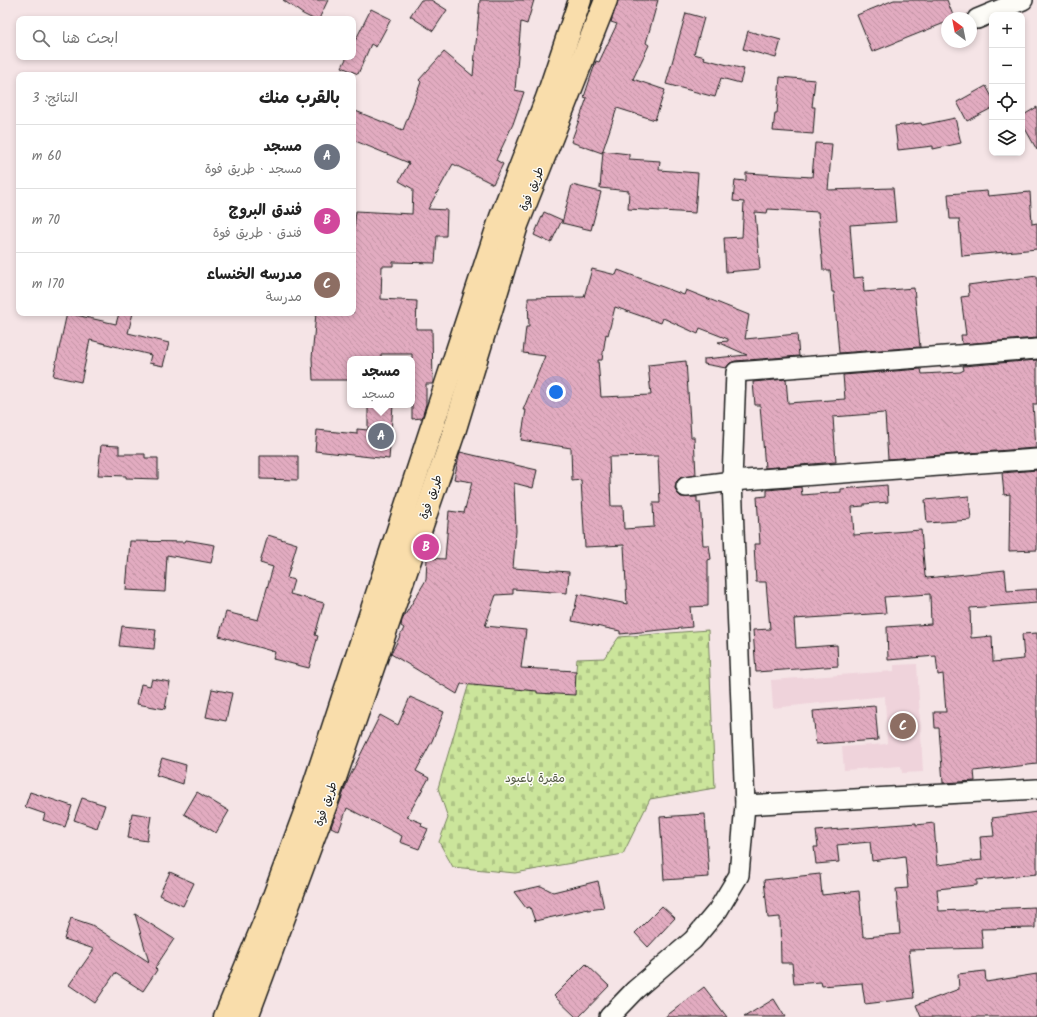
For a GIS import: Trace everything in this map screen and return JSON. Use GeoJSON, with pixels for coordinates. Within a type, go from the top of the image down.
{"type":"FeatureCollection","features":[{"type":"Feature","properties":{"kind":"highway","name":"طريق فوة"},"geometry":{"type":"LineString","coordinates":[[225,1017],[264,923],[306,807],[498,224],[547,98],[580,0]]}},
{"type":"Feature","properties":{"kind":"highway","name":"طريق فوة"},"geometry":{"type":"LineString","coordinates":[[247,1017],[323,811],[451,440],[517,225],[606,0]]}},
{"type":"Feature","properties":{"kind":"street"},"geometry":{"type":"LineString","coordinates":[[978,19],[1023,0]]}},
{"type":"Feature","properties":{"kind":"street"},"geometry":{"type":"LineString","coordinates":[[609,1017],[635,990],[693,940],[718,910],[739,875],[745,805],[732,481],[736,372],[1037,350]]}},
{"type":"Feature","properties":{"kind":"street"},"geometry":{"type":"LineString","coordinates":[[686,487],[732,481],[1037,459]]}},
{"type":"Feature","properties":{"kind":"street"},"geometry":{"type":"LineString","coordinates":[[745,805],[1037,789]]}},
{"type":"Feature","properties":{"kind":"shaded area"},"geometry":{"type":"Polygon","coordinates":[[[917,664],[923,772],[902,773],[901,766],[844,770],[842,747],[887,744],[885,696],[773,708],[771,680],[894,671],[894,665],[917,664]]]}},
{"type":"Feature","properties":{"kind":"green space","name":"مقبرة باعبود"},"geometry":{"type":"Polygon","coordinates":[[[708,630],[715,788],[650,799],[623,854],[515,873],[453,867],[439,842],[448,818],[438,788],[470,680],[574,692],[577,659],[604,658],[619,637],[708,630]]]}},
{"type":"Feature","properties":{"kind":"building"},"geometry":{"type":"Polygon","coordinates":[[[283,0],[328,0],[320,16],[307,16],[283,0]]]}},
{"type":"Feature","properties":{"kind":"building"},"geometry":{"type":"Polygon","coordinates":[[[421,0],[431,0],[447,10],[433,31],[410,16],[421,0]]]}},
{"type":"Feature","properties":{"kind":"building"},"geometry":{"type":"Polygon","coordinates":[[[480,0],[534,0],[527,24],[521,22],[515,90],[524,92],[513,124],[496,160],[503,164],[493,184],[453,164],[428,209],[447,210],[446,236],[437,236],[435,263],[393,262],[393,266],[382,266],[381,299],[417,301],[416,329],[432,329],[433,384],[426,384],[426,404],[422,418],[412,419],[412,408],[415,408],[415,356],[412,356],[412,354],[347,356],[347,380],[313,380],[312,358],[316,316],[356,316],[356,211],[412,214],[413,189],[399,181],[409,163],[356,141],[356,111],[403,130],[421,82],[419,80],[444,52],[473,76],[480,0]]]}},
{"type":"Feature","properties":{"kind":"building"},"geometry":{"type":"Polygon","coordinates":[[[618,0],[658,0],[646,43],[649,45],[633,79],[665,90],[655,120],[617,108],[602,153],[571,142],[587,98],[584,97],[596,61],[599,62],[617,24],[611,22],[618,0]]]}},
{"type":"Feature","properties":{"kind":"building"},"geometry":{"type":"Polygon","coordinates":[[[894,0],[947,0],[952,12],[941,12],[941,24],[872,52],[857,15],[894,0]]]}},
{"type":"Feature","properties":{"kind":"building"},"geometry":{"type":"Polygon","coordinates":[[[371,9],[391,19],[376,47],[371,44],[358,74],[342,67],[346,60],[356,60],[356,39],[371,9]]]}},
{"type":"Feature","properties":{"kind":"building"},"geometry":{"type":"Polygon","coordinates":[[[686,13],[704,18],[694,54],[705,57],[704,59],[744,69],[740,83],[721,78],[715,97],[666,84],[686,13]]]}},
{"type":"Feature","properties":{"kind":"building"},"geometry":{"type":"Polygon","coordinates":[[[748,31],[781,40],[776,58],[743,49],[748,31]]]}},
{"type":"Feature","properties":{"kind":"building"},"geometry":{"type":"Polygon","coordinates":[[[780,77],[815,80],[812,107],[815,107],[813,134],[773,131],[775,113],[777,113],[780,77]]]}},
{"type":"Feature","properties":{"kind":"building"},"geometry":{"type":"Polygon","coordinates":[[[986,86],[989,92],[989,110],[967,121],[957,102],[986,86]]]}},
{"type":"Feature","properties":{"kind":"building"},"geometry":{"type":"Polygon","coordinates":[[[1037,107],[1037,150],[1025,128],[1025,114],[1037,107]]]}},
{"type":"Feature","properties":{"kind":"building"},"geometry":{"type":"Polygon","coordinates":[[[955,118],[961,143],[933,149],[933,146],[898,150],[895,126],[921,123],[922,125],[955,118]]]}},
{"type":"Feature","properties":{"kind":"building"},"geometry":{"type":"Polygon","coordinates":[[[815,143],[832,144],[828,190],[893,188],[896,222],[850,225],[854,278],[863,277],[864,292],[914,288],[920,347],[839,353],[834,292],[832,292],[830,270],[823,270],[818,212],[768,209],[767,213],[755,212],[760,269],[726,272],[724,238],[742,237],[744,202],[733,201],[735,180],[746,181],[746,173],[812,177],[815,143]]]}},
{"type":"Feature","properties":{"kind":"building"},"geometry":{"type":"Polygon","coordinates":[[[603,151],[629,154],[629,159],[660,161],[659,170],[698,173],[695,213],[628,209],[629,191],[600,188],[603,151]]]}},
{"type":"Feature","properties":{"kind":"building"},"geometry":{"type":"Polygon","coordinates":[[[572,185],[601,192],[591,230],[562,223],[572,185]]]}},
{"type":"Feature","properties":{"kind":"building"},"geometry":{"type":"Polygon","coordinates":[[[987,191],[988,196],[1030,192],[1032,224],[1037,223],[1037,249],[962,256],[959,219],[950,219],[948,194],[987,191]]]}},
{"type":"Feature","properties":{"kind":"building"},"geometry":{"type":"Polygon","coordinates":[[[544,212],[562,220],[551,243],[534,235],[544,212]]]}},
{"type":"Feature","properties":{"kind":"building"},"geometry":{"type":"Polygon","coordinates":[[[592,269],[616,275],[618,270],[684,295],[686,290],[749,315],[745,339],[797,334],[799,356],[735,361],[730,363],[726,368],[704,364],[704,359],[747,355],[718,342],[728,341],[728,339],[700,328],[698,334],[663,318],[661,323],[615,307],[608,335],[606,334],[602,360],[598,360],[601,397],[651,395],[648,365],[686,361],[691,437],[694,437],[696,475],[680,478],[676,482],[675,488],[681,497],[697,497],[697,502],[700,502],[703,545],[709,545],[711,559],[708,560],[708,606],[690,607],[692,627],[620,634],[620,631],[572,621],[578,594],[627,604],[624,545],[585,547],[581,480],[572,481],[571,448],[521,440],[526,410],[523,410],[545,356],[523,353],[526,327],[529,327],[528,298],[584,297],[592,269]],[[658,456],[609,457],[611,506],[623,506],[624,529],[654,527],[653,503],[660,503],[658,456]]]}},
{"type":"Feature","properties":{"kind":"building"},"geometry":{"type":"Polygon","coordinates":[[[1037,276],[1037,338],[962,344],[961,335],[966,335],[961,297],[969,296],[968,285],[1037,276]]]}},
{"type":"Feature","properties":{"kind":"building"},"geometry":{"type":"Polygon","coordinates":[[[66,316],[80,316],[116,324],[118,316],[132,316],[128,333],[169,343],[163,366],[149,363],[151,355],[90,340],[81,382],[53,376],[66,316]]]}},
{"type":"Feature","properties":{"kind":"building"},"geometry":{"type":"Polygon","coordinates":[[[1037,360],[1037,404],[1033,404],[1036,448],[888,459],[884,413],[833,417],[836,462],[765,468],[760,405],[755,405],[753,382],[786,379],[788,403],[845,399],[843,375],[921,369],[922,374],[960,372],[964,370],[963,366],[1037,360]]]}},
{"type":"Feature","properties":{"kind":"building"},"geometry":{"type":"Polygon","coordinates":[[[368,408],[393,408],[389,459],[315,451],[317,430],[357,434],[357,429],[368,430],[368,408]]]}},
{"type":"Feature","properties":{"kind":"building"},"geometry":{"type":"Polygon","coordinates":[[[101,445],[119,446],[119,454],[145,454],[145,458],[158,458],[158,479],[98,475],[101,445]]]}},
{"type":"Feature","properties":{"kind":"building"},"geometry":{"type":"Polygon","coordinates":[[[460,452],[537,470],[533,488],[514,483],[516,531],[513,568],[569,572],[567,593],[513,589],[513,594],[496,595],[485,626],[526,630],[521,668],[576,671],[575,695],[537,693],[537,691],[461,684],[457,694],[391,654],[404,628],[401,626],[402,620],[426,580],[427,558],[445,559],[449,511],[464,513],[472,482],[454,479],[460,452]]]}},
{"type":"Feature","properties":{"kind":"building"},"geometry":{"type":"Polygon","coordinates":[[[260,456],[298,456],[298,480],[260,479],[260,456]]]}},
{"type":"Feature","properties":{"kind":"building"},"geometry":{"type":"Polygon","coordinates":[[[1037,470],[1037,550],[1009,551],[1010,494],[1004,495],[1002,473],[1037,470]]]}},
{"type":"Feature","properties":{"kind":"building"},"geometry":{"type":"Polygon","coordinates":[[[887,485],[888,502],[864,504],[864,506],[852,507],[854,535],[921,530],[925,576],[927,578],[1005,570],[1007,591],[1037,589],[1037,603],[970,608],[971,638],[992,636],[993,662],[1024,659],[1022,634],[1037,633],[1037,764],[974,771],[975,781],[943,783],[939,728],[935,728],[934,712],[946,712],[943,674],[938,675],[936,656],[888,660],[887,627],[931,624],[930,594],[884,597],[886,613],[794,619],[796,648],[837,645],[838,666],[756,672],[753,630],[770,629],[766,582],[756,582],[754,544],[760,544],[757,497],[767,496],[767,490],[801,487],[802,495],[841,492],[841,489],[887,485]]]}},
{"type":"Feature","properties":{"kind":"building"},"geometry":{"type":"Polygon","coordinates":[[[969,496],[971,520],[927,523],[925,500],[969,496]]]}},
{"type":"Feature","properties":{"kind":"building"},"geometry":{"type":"Polygon","coordinates":[[[268,535],[297,544],[287,578],[294,580],[290,594],[324,603],[315,635],[318,636],[309,668],[273,659],[275,652],[219,636],[226,612],[258,620],[273,567],[260,563],[268,535]]]}},
{"type":"Feature","properties":{"kind":"building"},"geometry":{"type":"Polygon","coordinates":[[[186,540],[215,545],[211,563],[167,555],[165,592],[126,590],[130,541],[185,542],[186,540]]]}},
{"type":"Feature","properties":{"kind":"building"},"geometry":{"type":"Polygon","coordinates":[[[122,626],[156,629],[154,649],[119,646],[122,626]]]}},
{"type":"Feature","properties":{"kind":"building"},"geometry":{"type":"Polygon","coordinates":[[[152,679],[170,682],[165,709],[137,704],[141,684],[150,686],[152,679]]]}},
{"type":"Feature","properties":{"kind":"building"},"geometry":{"type":"Polygon","coordinates":[[[212,689],[232,693],[226,721],[206,717],[212,689]]]}},
{"type":"Feature","properties":{"kind":"building"},"geometry":{"type":"Polygon","coordinates":[[[410,697],[444,712],[432,741],[416,771],[429,778],[407,817],[422,823],[421,826],[428,829],[419,849],[400,842],[402,836],[347,808],[339,831],[331,827],[348,780],[380,715],[398,725],[410,697]]]}},
{"type":"Feature","properties":{"kind":"building"},"geometry":{"type":"Polygon","coordinates":[[[875,706],[878,740],[816,744],[813,711],[875,706]]]}},
{"type":"Feature","properties":{"kind":"building"},"geometry":{"type":"Polygon","coordinates":[[[162,758],[186,765],[183,784],[156,775],[162,758]]]}},
{"type":"Feature","properties":{"kind":"building"},"geometry":{"type":"Polygon","coordinates":[[[30,792],[72,806],[65,827],[43,820],[45,814],[25,807],[30,792]]]}},
{"type":"Feature","properties":{"kind":"building"},"geometry":{"type":"Polygon","coordinates":[[[197,792],[229,811],[216,833],[184,814],[197,792]]]}},
{"type":"Feature","properties":{"kind":"building"},"geometry":{"type":"Polygon","coordinates":[[[82,798],[105,805],[97,828],[74,820],[82,798]]]}},
{"type":"Feature","properties":{"kind":"building"},"geometry":{"type":"Polygon","coordinates":[[[1037,812],[1037,874],[977,880],[977,885],[937,889],[939,911],[1035,907],[1035,928],[981,929],[983,948],[909,950],[914,998],[865,1004],[862,983],[822,986],[821,982],[794,984],[792,963],[781,963],[780,917],[768,918],[764,880],[820,874],[822,895],[859,891],[863,936],[865,937],[900,934],[896,889],[908,888],[905,856],[872,861],[870,842],[837,845],[839,862],[816,864],[814,847],[818,847],[816,831],[916,823],[916,825],[934,823],[937,865],[982,860],[980,837],[994,836],[992,818],[1037,812]]]}},
{"type":"Feature","properties":{"kind":"building"},"geometry":{"type":"Polygon","coordinates":[[[132,813],[151,816],[147,841],[128,838],[132,813]]]}},
{"type":"Feature","properties":{"kind":"building"},"geometry":{"type":"Polygon","coordinates":[[[705,814],[709,877],[664,880],[660,817],[705,814]]]}},
{"type":"Feature","properties":{"kind":"building"},"geometry":{"type":"Polygon","coordinates":[[[170,872],[194,883],[183,906],[159,895],[170,872]]]}},
{"type":"Feature","properties":{"kind":"building"},"geometry":{"type":"Polygon","coordinates":[[[598,881],[604,908],[588,909],[535,921],[530,907],[526,908],[514,892],[541,886],[553,892],[598,881]]]}},
{"type":"Feature","properties":{"kind":"building"},"geometry":{"type":"Polygon","coordinates":[[[662,906],[675,918],[648,947],[635,933],[662,906]]]}},
{"type":"Feature","properties":{"kind":"building"},"geometry":{"type":"Polygon","coordinates":[[[135,914],[174,939],[155,968],[157,970],[143,991],[115,973],[95,1003],[69,985],[94,949],[64,939],[71,918],[92,925],[149,962],[135,914]]]}},
{"type":"Feature","properties":{"kind":"building"},"geometry":{"type":"Polygon","coordinates":[[[586,964],[609,986],[579,1017],[576,1017],[554,996],[586,964]]]}},
{"type":"Feature","properties":{"kind":"building"},"geometry":{"type":"Polygon","coordinates":[[[985,971],[986,982],[1037,974],[1037,1017],[921,1017],[916,1005],[959,989],[958,974],[985,971]]]}},
{"type":"Feature","properties":{"kind":"building"},"geometry":{"type":"Polygon","coordinates":[[[704,987],[727,1017],[665,1017],[704,987]]]}},
{"type":"Feature","properties":{"kind":"building"},"geometry":{"type":"Polygon","coordinates":[[[774,999],[785,1017],[744,1017],[774,999]]]}},
{"type":"Feature","properties":{"kind":"place","name":"مسجد"},"geometry":{"type":"Point","coordinates":[381,436]}},
{"type":"Feature","properties":{"kind":"place","name":"فندق البروج"},"geometry":{"type":"Point","coordinates":[426,547]}},
{"type":"Feature","properties":{"kind":"place","name":"مدرسه الخنساء"},"geometry":{"type":"Point","coordinates":[903,726]}}]}
